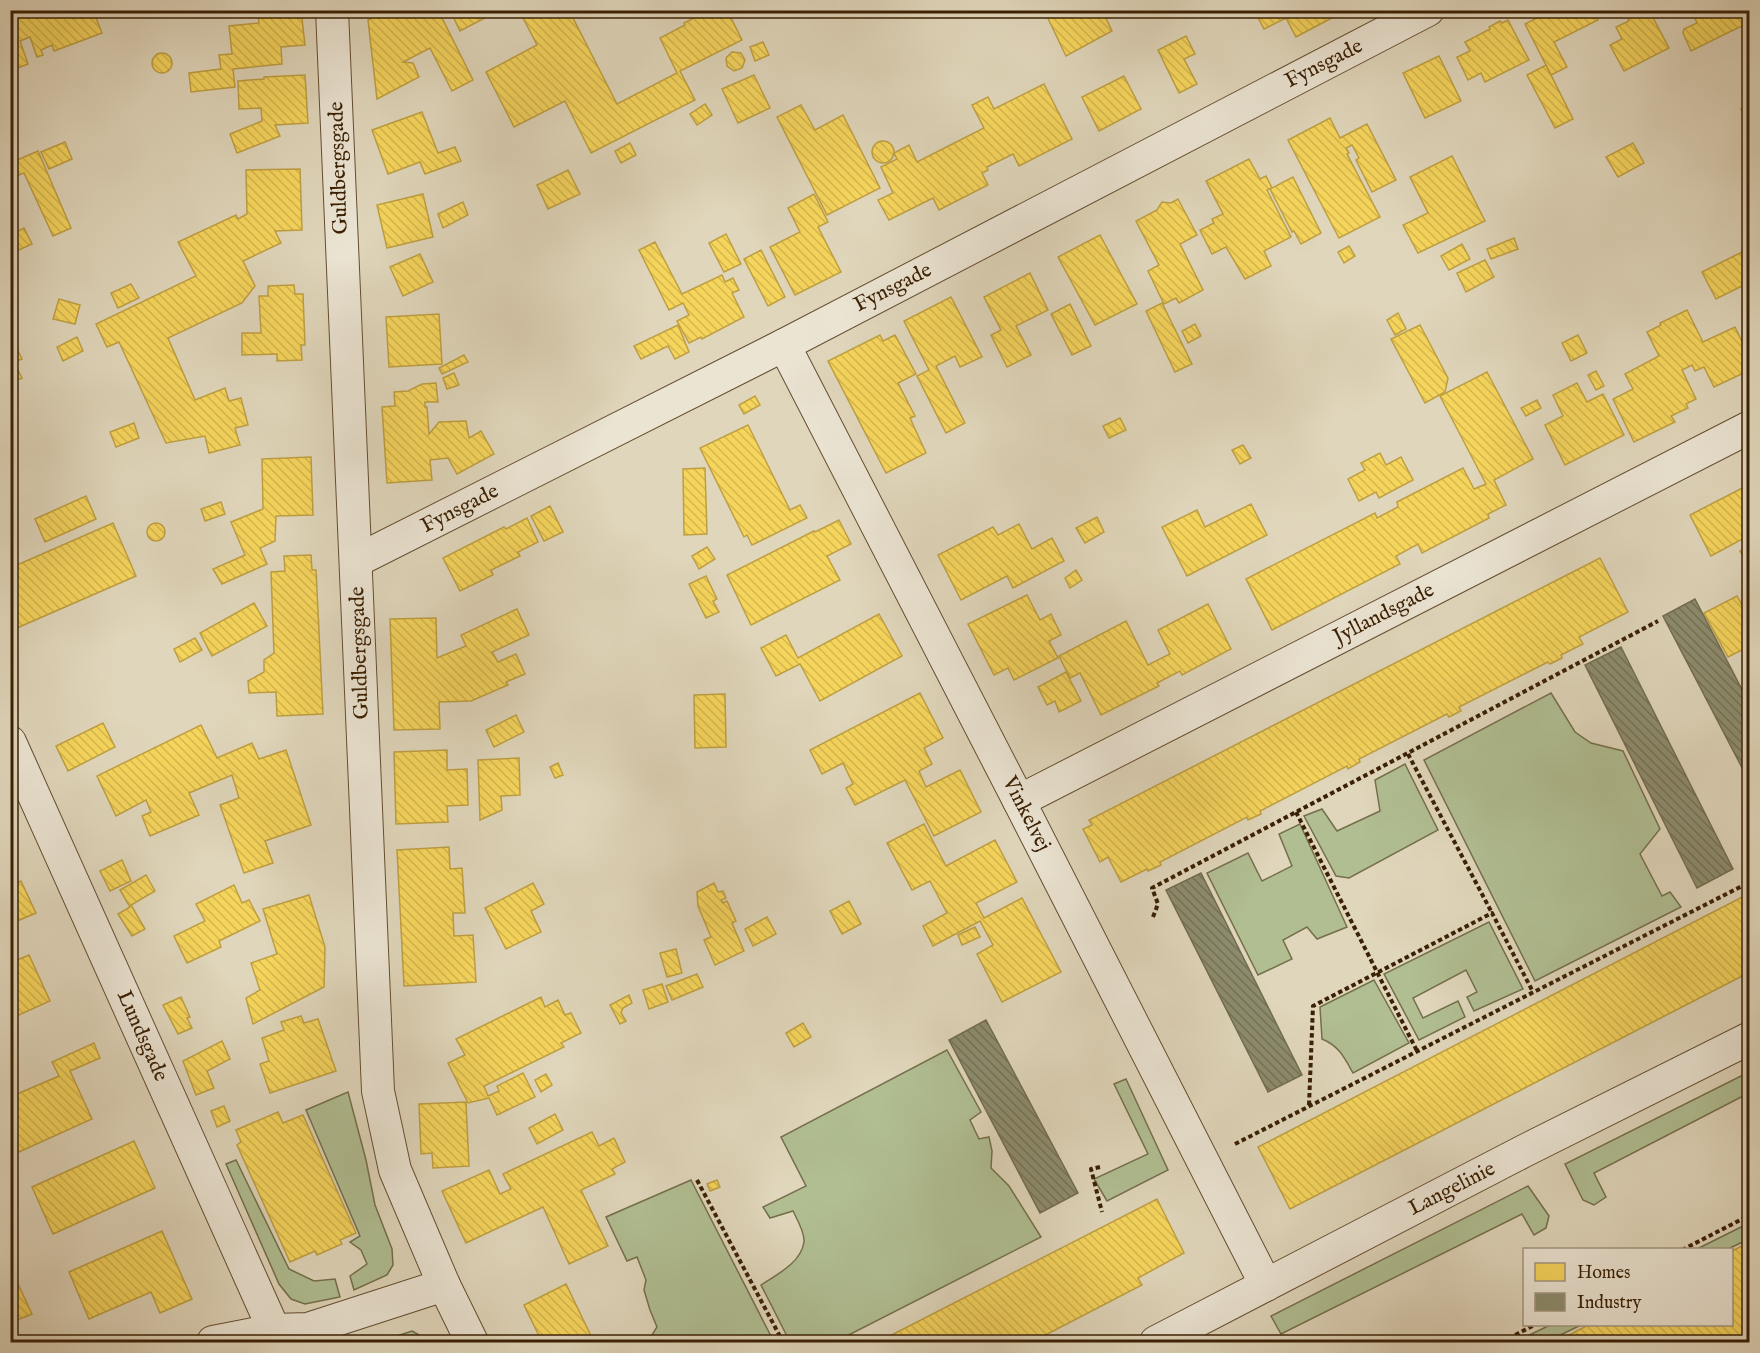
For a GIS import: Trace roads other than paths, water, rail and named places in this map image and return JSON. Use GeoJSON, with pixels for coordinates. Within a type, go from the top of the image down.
{"type":"FeatureCollection","features":[{"type":"Feature","properties":{"kind":"street","name":"Guldbergsgade"},"geometry":{"type":"LineString","coordinates":[[332,10],[378,1091],[395,1170],[444,1285],[472,1342]]}},
{"type":"Feature","properties":{"kind":"street","name":"Fynsgade"},"geometry":{"type":"LineString","coordinates":[[356,561],[784,345],[1411,14]]}},
{"type":"Feature","properties":{"kind":"street","name":"Vinkelvej"},"geometry":{"type":"LineString","coordinates":[[784,345],[1266,1285]]}},
{"type":"Feature","properties":{"kind":"street","name":"Jyllandsgade"},"geometry":{"type":"LineString","coordinates":[[1019,801],[1749,427]]}},
{"type":"Feature","properties":{"kind":"street","name":"Lundsgade"},"geometry":{"type":"LineString","coordinates":[[10,742],[274,1330]]}},
{"type":"Feature","properties":{"kind":"street","name":"Langelinie"},"geometry":{"type":"LineString","coordinates":[[1156,1342],[1524,1151],[1749,1038]]}},
{"type":"Feature","properties":{"kind":"street"},"geometry":{"type":"LineString","coordinates":[[213,1342],[274,1330],[308,1329],[444,1285]]}}]}
